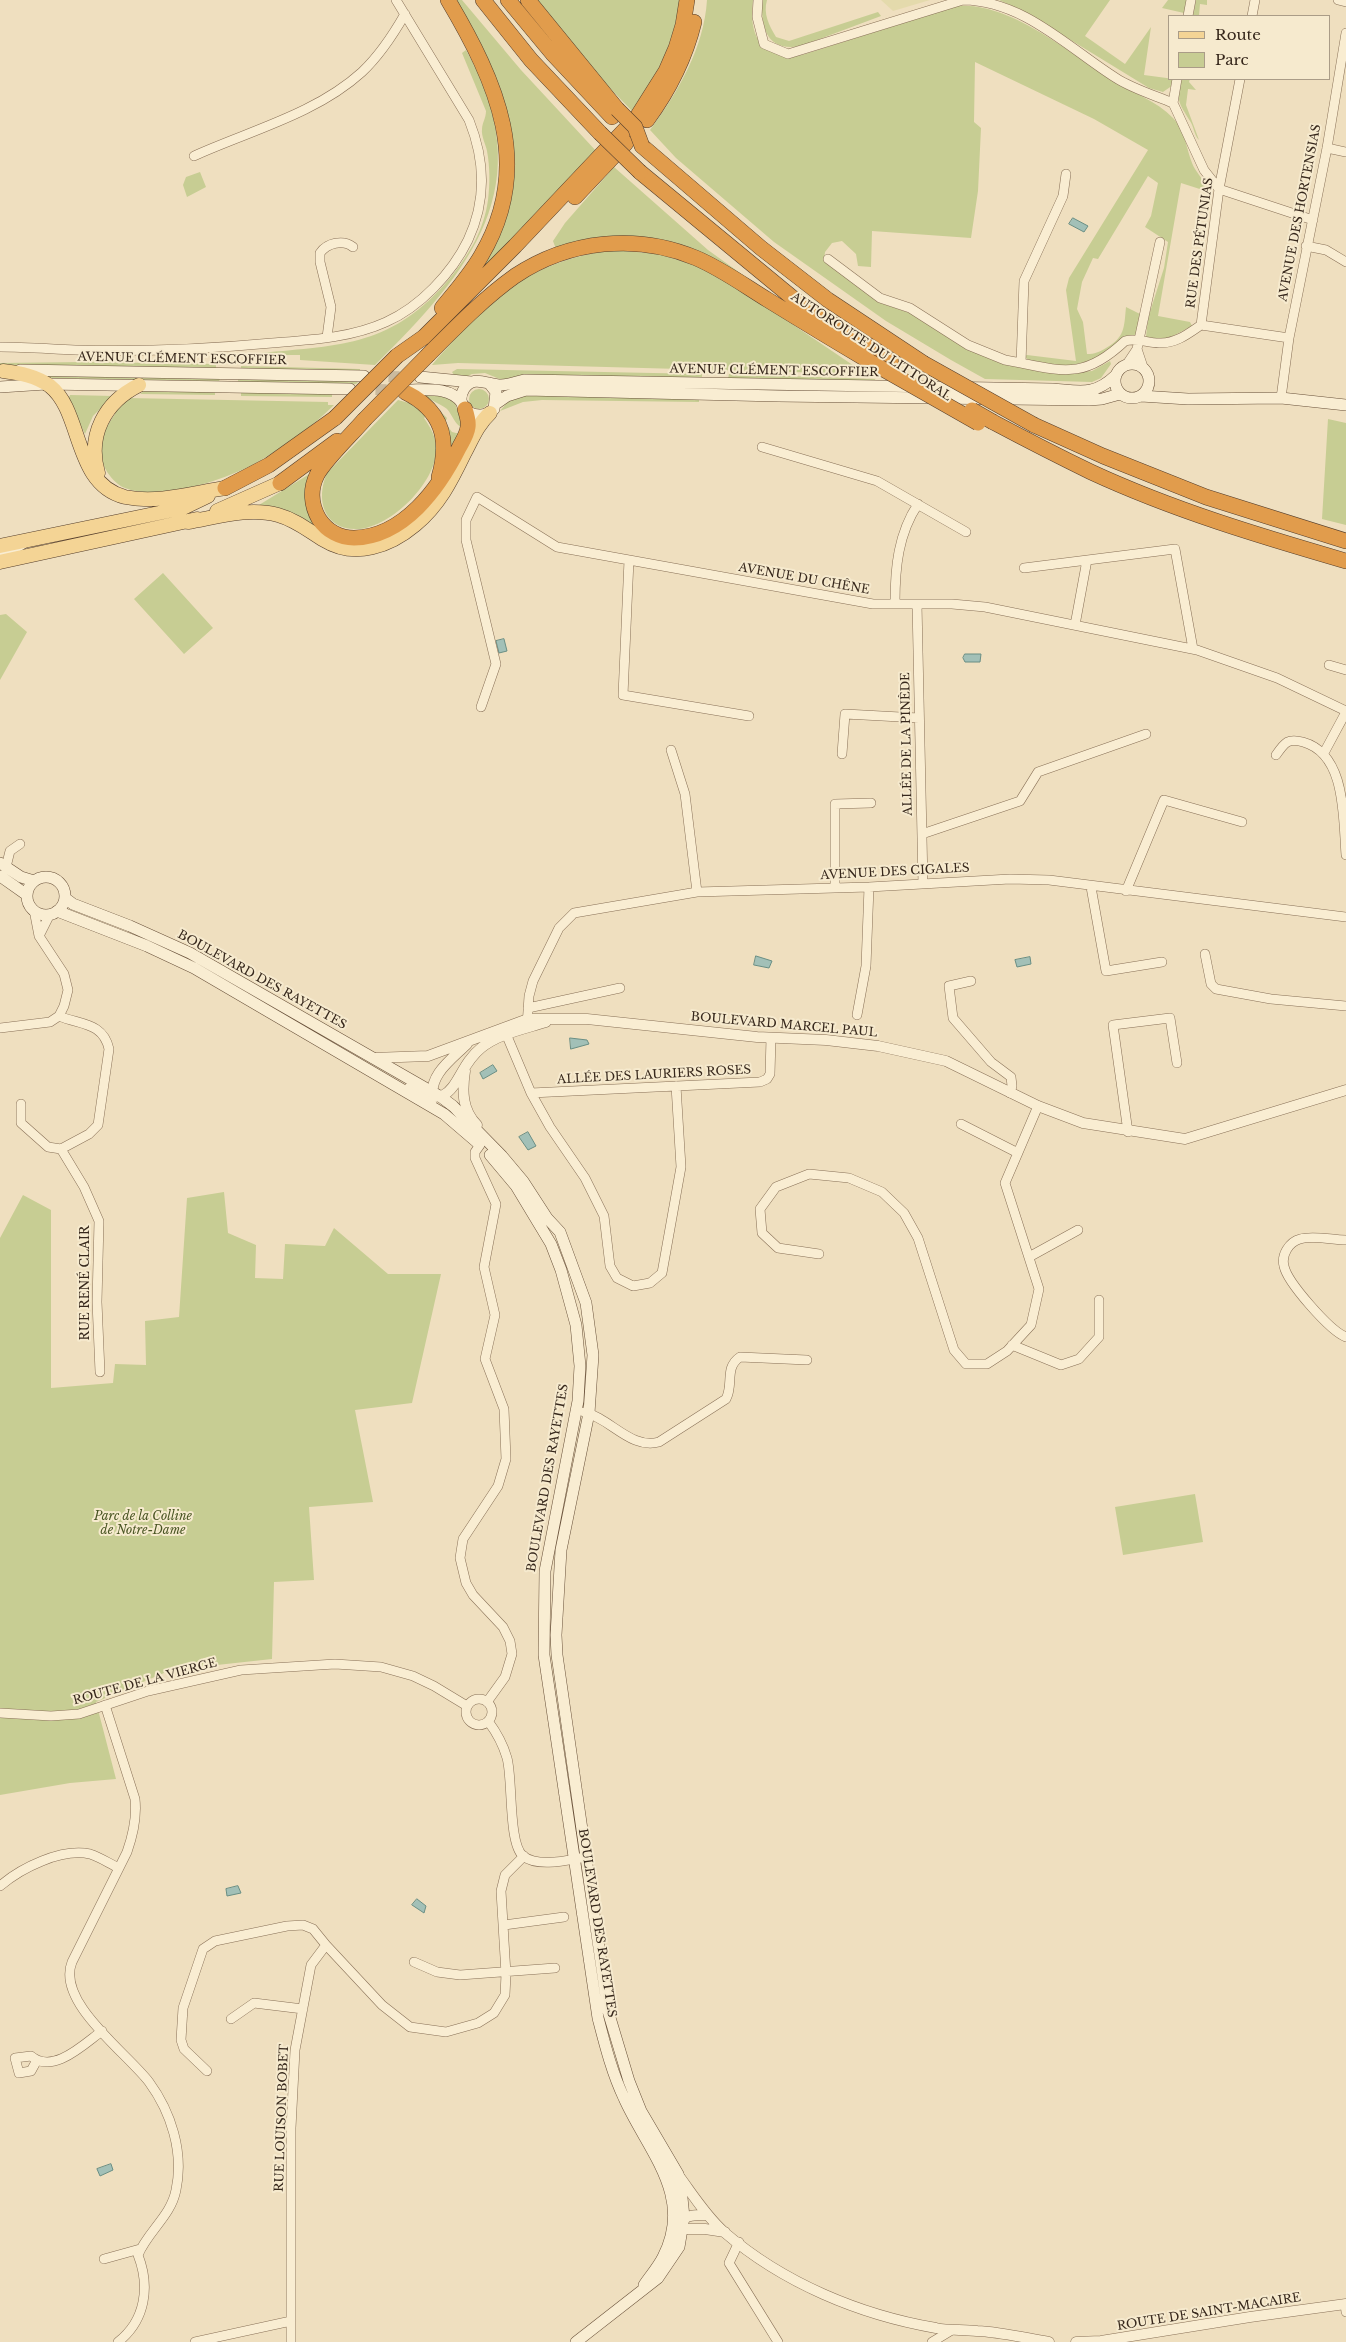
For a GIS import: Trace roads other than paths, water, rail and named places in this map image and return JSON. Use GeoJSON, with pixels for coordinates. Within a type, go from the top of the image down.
{"type":"FeatureCollection","features":[{"type":"Feature","properties":{"kind":"highway"},"geometry":{"type":"LineString","coordinates":[[225,488],[269,465],[335,418],[443,308],[481,257],[494,229],[506,177],[505,128],[496,96],[480,58],[448,0]]}},
{"type":"Feature","properties":{"kind":"highway","name":"AUTOROUTE DU LITTORAL"},"geometry":{"type":"LineString","coordinates":[[483,0],[531,60],[640,172],[794,299],[985,423],[1130,488],[1258,536],[1346,561]]}},
{"type":"Feature","properties":{"kind":"highway"},"geometry":{"type":"LineString","coordinates":[[508,0],[552,54],[614,113]]}},
{"type":"Feature","properties":{"kind":"highway"},"geometry":{"type":"LineString","coordinates":[[528,0],[614,113]]}},
{"type":"Feature","properties":{"kind":"highway"},"geometry":{"type":"LineString","coordinates":[[397,356],[424,338],[515,246],[637,117],[666,71],[676,48],[683,25],[686,0]]}},
{"type":"Feature","properties":{"kind":"highway"},"geometry":{"type":"LineString","coordinates":[[442,341],[540,233],[609,163],[659,103],[672,82],[688,47],[696,0]]}},
{"type":"Feature","properties":{"kind":"highway","name":"AUTOROUTE DU LITTORAL"},"geometry":{"type":"LineString","coordinates":[[614,113],[635,127],[642,146],[654,158],[828,300],[923,363],[1034,425],[1103,456],[1206,497],[1346,541]]}},
{"type":"Feature","properties":{"kind":"highway"},"geometry":{"type":"LineString","coordinates":[[463,406],[469,421],[468,431],[450,466],[422,502],[402,520],[376,534],[350,538],[341,536],[327,528],[314,506],[315,480],[319,472],[364,420],[428,354],[502,286],[534,265],[569,250],[590,245],[627,243],[659,246],[697,258],[869,361],[985,423]]}},
{"type":"Feature","properties":{"kind":"highway"},"geometry":{"type":"LineString","coordinates":[[406,391],[430,408],[442,431],[443,457],[434,488]]}},
{"type":"Feature","properties":{"kind":"highway"},"geometry":{"type":"LineString","coordinates":[[280,483],[364,420]]}},
{"type":"Feature","properties":{"kind":"main road"},"geometry":{"type":"LineString","coordinates":[[1173,397],[1162,391],[1149,379],[1143,367],[1127,364],[1117,371],[1115,387],[1120,394],[1130,399],[1141,396],[1173,397],[1281,398],[1346,405]]}},
{"type":"Feature","properties":{"kind":"main road"},"geometry":{"type":"LineString","coordinates":[[2,371],[22,373],[46,384],[60,399],[84,458],[100,481],[115,493],[132,498],[164,498],[225,488]]}},
{"type":"Feature","properties":{"kind":"main road","name":"AVENUE CLÉMENT ESCOFFIER"},"geometry":{"type":"LineString","coordinates":[[2,371],[364,376]]}},
{"type":"Feature","properties":{"kind":"main road","name":"AVENUE CLÉMENT ESCOFFIER"},"geometry":{"type":"LineString","coordinates":[[489,383],[503,385],[524,380],[1054,389],[1086,392],[1099,389],[1115,376]]}},
{"type":"Feature","properties":{"kind":"main road"},"geometry":{"type":"LineString","coordinates":[[0,562],[188,522],[240,514],[269,513],[292,520],[325,541],[343,548],[362,549],[383,545],[415,525],[440,500],[478,426],[494,408],[496,392],[489,383],[420,377]]}},
{"type":"Feature","properties":{"kind":"main road"},"geometry":{"type":"LineString","coordinates":[[1141,396],[1147,389],[1149,379]]}},
{"type":"Feature","properties":{"kind":"main road"},"geometry":{"type":"LineString","coordinates":[[463,406],[463,391],[471,382]]}},
{"type":"Feature","properties":{"kind":"main road"},"geometry":{"type":"LineString","coordinates":[[0,387],[46,384],[350,389]]}},
{"type":"Feature","properties":{"kind":"main road"},"geometry":{"type":"LineString","coordinates":[[100,481],[94,447],[99,425],[117,400],[139,385]]}},
{"type":"Feature","properties":{"kind":"main road","name":"AVENUE CLÉMENT ESCOFFIER"},"geometry":{"type":"LineString","coordinates":[[494,408],[513,393],[526,390],[778,396],[1089,400],[1102,400],[1120,394]]}},
{"type":"Feature","properties":{"kind":"main road"},"geometry":{"type":"LineString","coordinates":[[406,391],[446,391],[455,395],[468,413],[480,416],[494,408]]}},
{"type":"Feature","properties":{"kind":"main road"},"geometry":{"type":"LineString","coordinates":[[188,522],[234,505],[280,483]]}},
{"type":"Feature","properties":{"kind":"main road"},"geometry":{"type":"LineString","coordinates":[[0,546],[183,508],[225,488]]}},
{"type":"Feature","properties":{"kind":"main road"},"geometry":{"type":"LineString","coordinates":[[0,554],[8,552],[26,540]]}},
{"type":"Feature","properties":{"kind":"main road"},"geometry":{"type":"LineString","coordinates":[[2,869],[34,881]]}},
{"type":"Feature","properties":{"kind":"main road"},"geometry":{"type":"LineString","coordinates":[[2,869],[27,895]]}},
{"type":"Feature","properties":{"kind":"main road"},"geometry":{"type":"LineString","coordinates":[[45,876],[56,880],[63,888],[65,898],[53,912],[42,914],[34,910],[28,902],[27,895],[34,881],[45,876]]}},
{"type":"Feature","properties":{"kind":"main road","name":"BOULEVARD DES RAYETTES"},"geometry":{"type":"LineString","coordinates":[[65,898],[73,904],[130,926],[190,953],[453,1106],[502,1156],[523,1181],[547,1218],[560,1232],[586,1303],[593,1355],[589,1413],[561,1550],[556,1635],[579,1858],[598,2018],[609,2060],[624,2098],[667,2178],[674,2216],[671,2236],[662,2259],[635,2297]]}},
{"type":"Feature","properties":{"kind":"main road","name":"BOULEVARD DES RAYETTES"},"geometry":{"type":"LineString","coordinates":[[53,912],[124,937],[204,973],[436,1110],[480,1144],[511,1180],[535,1216],[561,1270],[576,1325],[580,1366],[576,1410],[549,1548],[543,1607],[544,1655],[608,2011],[641,2110],[678,2174],[682,2188],[682,2224],[678,2247],[669,2264],[658,2278],[635,2297]]}},
{"type":"Feature","properties":{"kind":"main road"},"geometry":{"type":"LineString","coordinates":[[124,937],[130,926]]}},
{"type":"Feature","properties":{"kind":"main road"},"geometry":{"type":"LineString","coordinates":[[576,2342],[635,2297]]}},
{"type":"Feature","properties":{"kind":"street"},"geometry":{"type":"LineString","coordinates":[[0,347],[75,350],[162,350],[225,347],[327,337],[365,331],[387,322],[420,300],[440,280],[464,249],[478,212],[483,172],[477,141],[468,120],[396,0]]}},
{"type":"Feature","properties":{"kind":"street"},"geometry":{"type":"LineString","coordinates":[[758,0],[757,17],[764,44],[788,54],[963,0],[980,0],[1023,14],[1118,79],[1172,103]]}},
{"type":"Feature","properties":{"kind":"street"},"geometry":{"type":"LineString","coordinates":[[1188,15],[1191,0]]}},
{"type":"Feature","properties":{"kind":"street"},"geometry":{"type":"LineString","coordinates":[[1252,15],[1255,0]]}},
{"type":"Feature","properties":{"kind":"street"},"geometry":{"type":"LineString","coordinates":[[1338,0],[1346,2]]}},
{"type":"Feature","properties":{"kind":"street"},"geometry":{"type":"LineString","coordinates":[[194,156],[282,120],[343,87],[380,53],[405,14]]}},
{"type":"Feature","properties":{"kind":"street","name":"AVENUE DES HORTENSIAS"},"geometry":{"type":"LineString","coordinates":[[1281,398],[1289,338],[1327,148],[1346,33]]}},
{"type":"Feature","properties":{"kind":"street"},"geometry":{"type":"LineString","coordinates":[[1177,80],[1172,103],[1204,170],[1219,189],[1313,220]]}},
{"type":"Feature","properties":{"kind":"street","name":"RUE DES PÉTUNIAS"},"geometry":{"type":"LineString","coordinates":[[1240,80],[1219,189],[1201,325],[1289,338]]}},
{"type":"Feature","properties":{"kind":"street"},"geometry":{"type":"LineString","coordinates":[[1327,148],[1346,152]]}},
{"type":"Feature","properties":{"kind":"street"},"geometry":{"type":"LineString","coordinates":[[1021,363],[1024,281],[1063,196],[1066,174]]}},
{"type":"Feature","properties":{"kind":"street"},"geometry":{"type":"LineString","coordinates":[[327,337],[331,306],[320,262],[320,253],[327,247],[344,242],[353,247]]}},
{"type":"Feature","properties":{"kind":"street"},"geometry":{"type":"LineString","coordinates":[[1127,364],[1138,345],[1160,242]]}},
{"type":"Feature","properties":{"kind":"street"},"geometry":{"type":"LineString","coordinates":[[1306,246],[1326,250],[1346,262]]}},
{"type":"Feature","properties":{"kind":"street"},"geometry":{"type":"LineString","coordinates":[[828,259],[880,298],[910,308],[968,346],[1005,360],[1021,363],[1068,369],[1090,367],[1100,362],[1125,341],[1138,345],[1171,342],[1201,325]]}},
{"type":"Feature","properties":{"kind":"street"},"geometry":{"type":"LineString","coordinates":[[1138,345],[1143,367]]}},
{"type":"Feature","properties":{"kind":"street"},"geometry":{"type":"LineString","coordinates":[[762,447],[877,481],[966,532]]}},
{"type":"Feature","properties":{"kind":"street","name":"AVENUE DU CHÊNE"},"geometry":{"type":"LineString","coordinates":[[481,707],[496,664],[466,540],[466,520],[477,497],[557,547],[873,604],[895,603],[985,607],[1193,649],[1277,678],[1346,712]]}},
{"type":"Feature","properties":{"kind":"street"},"geometry":{"type":"LineString","coordinates":[[895,603],[897,558],[901,542],[918,504]]}},
{"type":"Feature","properties":{"kind":"street"},"geometry":{"type":"LineString","coordinates":[[1024,568],[1175,549],[1193,649]]}},
{"type":"Feature","properties":{"kind":"street"},"geometry":{"type":"LineString","coordinates":[[629,560],[623,695],[749,716]]}},
{"type":"Feature","properties":{"kind":"street"},"geometry":{"type":"LineString","coordinates":[[1076,625],[1087,560]]}},
{"type":"Feature","properties":{"kind":"street","name":"ALLÉE DE LA PINÈDE"},"geometry":{"type":"LineString","coordinates":[[917,604],[923,884]]}},
{"type":"Feature","properties":{"kind":"street"},"geometry":{"type":"LineString","coordinates":[[1329,666],[1346,670]]}},
{"type":"Feature","properties":{"kind":"street"},"geometry":{"type":"LineString","coordinates":[[1325,751],[1346,712]]}},
{"type":"Feature","properties":{"kind":"street"},"geometry":{"type":"LineString","coordinates":[[842,754],[845,714],[919,718]]}},
{"type":"Feature","properties":{"kind":"street"},"geometry":{"type":"LineString","coordinates":[[922,834],[1020,801],[1038,772],[1146,734]]}},
{"type":"Feature","properties":{"kind":"street"},"geometry":{"type":"LineString","coordinates":[[1276,754],[1285,741],[1291,739],[1307,743],[1325,751],[1341,778],[1346,855]]}},
{"type":"Feature","properties":{"kind":"street"},"geometry":{"type":"LineString","coordinates":[[671,750],[685,794],[697,892]]}},
{"type":"Feature","properties":{"kind":"street"},"geometry":{"type":"LineString","coordinates":[[1126,891],[1164,800],[1242,822]]}},
{"type":"Feature","properties":{"kind":"street"},"geometry":{"type":"LineString","coordinates":[[835,888],[835,804],[871,803]]}},
{"type":"Feature","properties":{"kind":"street"},"geometry":{"type":"LineString","coordinates":[[2,869],[10,851],[20,844]]}},
{"type":"Feature","properties":{"kind":"street","name":"AVENUE DES CIGALES"},"geometry":{"type":"LineString","coordinates":[[528,1024],[529,996],[540,966],[559,928],[574,913],[697,892],[869,887],[1010,879],[1049,880],[1346,917]]}},
{"type":"Feature","properties":{"kind":"street"},"geometry":{"type":"LineString","coordinates":[[1091,886],[1106,971],[1162,962]]}},
{"type":"Feature","properties":{"kind":"street"},"geometry":{"type":"LineString","coordinates":[[857,1016],[866,966],[869,887]]}},
{"type":"Feature","properties":{"kind":"street"},"geometry":{"type":"LineString","coordinates":[[0,1028],[50,1022],[59,1016],[68,990],[64,974],[39,936],[34,910]]}},
{"type":"Feature","properties":{"kind":"street"},"geometry":{"type":"LineString","coordinates":[[39,936],[53,912]]}},
{"type":"Feature","properties":{"kind":"street"},"geometry":{"type":"LineString","coordinates":[[1205,954],[1211,984],[1216,989],[1271,999],[1346,1006]]}},
{"type":"Feature","properties":{"kind":"street"},"geometry":{"type":"LineString","coordinates":[[971,981],[948,986],[953,1018],[991,1062],[1011,1077],[1012,1086],[1010,1093]]}},
{"type":"Feature","properties":{"kind":"street"},"geometry":{"type":"LineString","coordinates":[[528,1008],[620,988]]}},
{"type":"Feature","properties":{"kind":"street"},"geometry":{"type":"LineString","coordinates":[[21,1104],[21,1123],[48,1147],[61,1149],[89,1134],[98,1125],[109,1049],[106,1038],[98,1029],[59,1016]]}},
{"type":"Feature","properties":{"kind":"street"},"geometry":{"type":"LineString","coordinates":[[1128,1132],[1114,1025],[1170,1018],[1177,1063]]}},
{"type":"Feature","properties":{"kind":"street","name":"BOULEVARD MARCEL PAUL"},"geometry":{"type":"LineString","coordinates":[[373,1058],[428,1056],[472,1040],[528,1024],[556,1019],[628,1022],[771,1038],[826,1040],[878,1046],[946,1061],[1038,1106],[1083,1123],[1128,1132],[1185,1139],[1346,1090]]}},
{"type":"Feature","properties":{"kind":"street"},"geometry":{"type":"LineString","coordinates":[[505,1031],[531,1093],[550,1127],[585,1178],[604,1216],[610,1266],[617,1278],[633,1286],[650,1283],[662,1273],[681,1167],[676,1086]]}},
{"type":"Feature","properties":{"kind":"street","name":"BOULEVARD MARCEL PAUL"},"geometry":{"type":"LineString","coordinates":[[472,1040],[436,1077],[435,1096],[450,1091],[481,1048],[505,1031]]}},
{"type":"Feature","properties":{"kind":"street","name":"ALLÉE DES LAURIERS ROSES"},"geometry":{"type":"LineString","coordinates":[[531,1093],[760,1082],[767,1079],[770,1074],[771,1038]]}},
{"type":"Feature","properties":{"kind":"street"},"geometry":{"type":"LineString","coordinates":[[465,1068],[464,1101],[472,1120],[520,1169],[560,1232]]}},
{"type":"Feature","properties":{"kind":"street","name":"BOULEVARD DES RAYETTES"},"geometry":{"type":"LineString","coordinates":[[376,1074],[387,1075],[417,1092],[435,1096]]}},
{"type":"Feature","properties":{"kind":"street"},"geometry":{"type":"LineString","coordinates":[[435,1096],[436,1110]]}},
{"type":"Feature","properties":{"kind":"street"},"geometry":{"type":"LineString","coordinates":[[819,1254],[778,1248],[762,1233],[760,1210],[776,1187],[808,1174],[849,1178],[882,1192],[904,1213],[918,1238],[954,1350],[966,1364],[987,1364],[1012,1345],[1030,1326],[1039,1290],[1005,1183],[1038,1106]]}},
{"type":"Feature","properties":{"kind":"street"},"geometry":{"type":"LineString","coordinates":[[960,1124],[1018,1153]]}},
{"type":"Feature","properties":{"kind":"street"},"geometry":{"type":"LineString","coordinates":[[480,1144],[474,1152],[474,1158],[496,1204],[484,1267],[495,1315],[486,1359],[504,1409],[506,1459],[498,1486],[463,1539],[460,1558],[466,1583],[473,1595],[502,1627],[510,1641],[512,1654],[505,1677],[487,1702]]}},
{"type":"Feature","properties":{"kind":"street","name":"RUE RENÉ CLAIR"},"geometry":{"type":"LineString","coordinates":[[61,1149],[84,1188],[99,1221],[97,1302],[100,1372]]}},
{"type":"Feature","properties":{"kind":"street"},"geometry":{"type":"LineString","coordinates":[[1028,1257],[1078,1230]]}},
{"type":"Feature","properties":{"kind":"street"},"geometry":{"type":"LineString","coordinates":[[1346,1240],[1300,1239],[1289,1246],[1284,1259],[1286,1272],[1321,1319],[1346,1336]]}},
{"type":"Feature","properties":{"kind":"street"},"geometry":{"type":"LineString","coordinates":[[1012,1345],[1061,1365],[1079,1359],[1099,1337],[1099,1300]]}},
{"type":"Feature","properties":{"kind":"street"},"geometry":{"type":"LineString","coordinates":[[576,1410],[589,1413],[611,1424],[634,1440],[651,1444],[659,1442],[726,1399],[730,1392],[730,1371],[733,1362],[740,1357],[808,1360]]}},
{"type":"Feature","properties":{"kind":"street","name":"ROUTE DE LA VIERGE"},"geometry":{"type":"LineString","coordinates":[[0,1713],[52,1716],[79,1714],[148,1691],[241,1670],[335,1664],[381,1667],[413,1676],[467,1706]]}},
{"type":"Feature","properties":{"kind":"street"},"geometry":{"type":"LineString","coordinates":[[476,1699],[487,1702],[492,1713],[488,1721],[477,1725],[470,1722],[466,1712],[467,1706],[476,1699]]}},
{"type":"Feature","properties":{"kind":"street"},"geometry":{"type":"LineString","coordinates":[[106,1705],[135,1799],[136,1810],[132,1836],[119,1868],[69,1968],[70,1982],[81,2008],[148,2082],[163,2108],[176,2142],[179,2159],[176,2189],[172,2205],[140,2249],[138,2255],[144,2271],[144,2302],[138,2322],[118,2342]]}},
{"type":"Feature","properties":{"kind":"street"},"geometry":{"type":"LineString","coordinates":[[488,1721],[500,1738],[508,1760],[515,1836],[524,1856]]}},
{"type":"Feature","properties":{"kind":"street"},"geometry":{"type":"LineString","coordinates":[[0,1886],[10,1878],[64,1855],[92,1855],[119,1868]]}},
{"type":"Feature","properties":{"kind":"street"},"geometry":{"type":"LineString","coordinates":[[524,1856],[550,1862],[579,1858]]}},
{"type":"Feature","properties":{"kind":"street"},"geometry":{"type":"LineString","coordinates":[[207,2071],[184,2049],[181,2040],[183,2008],[204,1949],[215,1941],[287,1926],[303,1925],[313,1929],[382,2004],[410,2026],[429,2031],[446,2032],[472,2025],[494,2013],[505,1995],[504,1925],[500,1900],[505,1875],[524,1856]]}},
{"type":"Feature","properties":{"kind":"street"},"geometry":{"type":"LineString","coordinates":[[504,1925],[564,1916]]}},
{"type":"Feature","properties":{"kind":"street","name":"RUE LOUISON BOBET"},"geometry":{"type":"LineString","coordinates":[[291,2342],[292,2128],[295,2050],[311,1965],[326,1945]]}},
{"type":"Feature","properties":{"kind":"street"},"geometry":{"type":"LineString","coordinates":[[414,1962],[437,1972],[460,1975],[555,1968]]}},
{"type":"Feature","properties":{"kind":"street"},"geometry":{"type":"LineString","coordinates":[[231,2019],[254,2003],[303,2009]]}},
{"type":"Feature","properties":{"kind":"street"},"geometry":{"type":"LineString","coordinates":[[36,2060],[47,2063],[64,2057],[102,2030]]}},
{"type":"Feature","properties":{"kind":"street"},"geometry":{"type":"LineString","coordinates":[[644,2136],[651,2141],[664,2159],[672,2177],[682,2224],[665,2262],[656,2268]]}},
{"type":"Feature","properties":{"kind":"street"},"geometry":{"type":"LineString","coordinates":[[678,2174],[708,2215],[725,2232],[761,2260],[807,2287],[879,2317],[952,2330],[979,2331],[1048,2342]]}},
{"type":"Feature","properties":{"kind":"street"},"geometry":{"type":"LineString","coordinates":[[682,2224],[708,2215]]}},
{"type":"Feature","properties":{"kind":"street"},"geometry":{"type":"LineString","coordinates":[[682,2224],[725,2232]]}},
{"type":"Feature","properties":{"kind":"street"},"geometry":{"type":"LineString","coordinates":[[739,2242],[729,2263],[778,2342]]}},
{"type":"Feature","properties":{"kind":"street"},"geometry":{"type":"LineString","coordinates":[[104,2259],[140,2249]]}},
{"type":"Feature","properties":{"kind":"street","name":"ROUTE DE SAINT-MACAIRE"},"geometry":{"type":"LineString","coordinates":[[1076,2342],[1101,2341],[1250,2317],[1346,2307]]}},
{"type":"Feature","properties":{"kind":"street"},"geometry":{"type":"LineString","coordinates":[[196,2342],[291,2321]]}},
{"type":"Feature","properties":{"kind":"street"},"geometry":{"type":"LineString","coordinates":[[932,2342],[952,2330]]}},
{"type":"Feature","properties":{"kind":"water"},"geometry":{"type":"Polygon","coordinates":[[[1073,218],[1088,226],[1084,232],[1069,224],[1073,218]]]}},
{"type":"Feature","properties":{"kind":"water"},"geometry":{"type":"Polygon","coordinates":[[[504,639],[507,651],[499,653],[496,641],[504,639]]]}},
{"type":"Feature","properties":{"kind":"water"},"geometry":{"type":"Polygon","coordinates":[[[965,654],[981,654],[980,662],[965,662],[963,658],[965,654]]]}},
{"type":"Feature","properties":{"kind":"water"},"geometry":{"type":"Polygon","coordinates":[[[756,956],[772,961],[769,968],[754,965],[756,956]]]}},
{"type":"Feature","properties":{"kind":"water"},"geometry":{"type":"Polygon","coordinates":[[[1030,957],[1031,964],[1017,967],[1015,960],[1030,957]]]}},
{"type":"Feature","properties":{"kind":"water"},"geometry":{"type":"Polygon","coordinates":[[[570,1038],[587,1040],[589,1044],[571,1049],[570,1038]]]}},
{"type":"Feature","properties":{"kind":"water"},"geometry":{"type":"Polygon","coordinates":[[[493,1065],[497,1071],[483,1079],[480,1073],[493,1065]]]}},
{"type":"Feature","properties":{"kind":"water"},"geometry":{"type":"Polygon","coordinates":[[[528,1132],[536,1146],[528,1150],[519,1137],[528,1132]]]}},
{"type":"Feature","properties":{"kind":"water"},"geometry":{"type":"Polygon","coordinates":[[[238,1886],[241,1893],[227,1896],[226,1889],[238,1886]]]}},
{"type":"Feature","properties":{"kind":"water"},"geometry":{"type":"Polygon","coordinates":[[[417,1899],[426,1906],[424,1913],[412,1905],[417,1899]]]}},
{"type":"Feature","properties":{"kind":"water"},"geometry":{"type":"Polygon","coordinates":[[[111,2164],[113,2170],[100,2176],[97,2169],[111,2164]]]}},
{"type":"Feature","properties":{"kind":"tunnel"},"geometry":{"type":"LineString","coordinates":[[372,376],[411,377]]}},
{"type":"Feature","properties":{"kind":"tunnel"},"geometry":{"type":"LineString","coordinates":[[359,389],[398,390]]}},
{"type":"Feature","properties":{"kind":"park label","name":"Parc de la Colline de Notre-Dame"},"geometry":{"type":"Point","coordinates":[143,1524]}}]}
